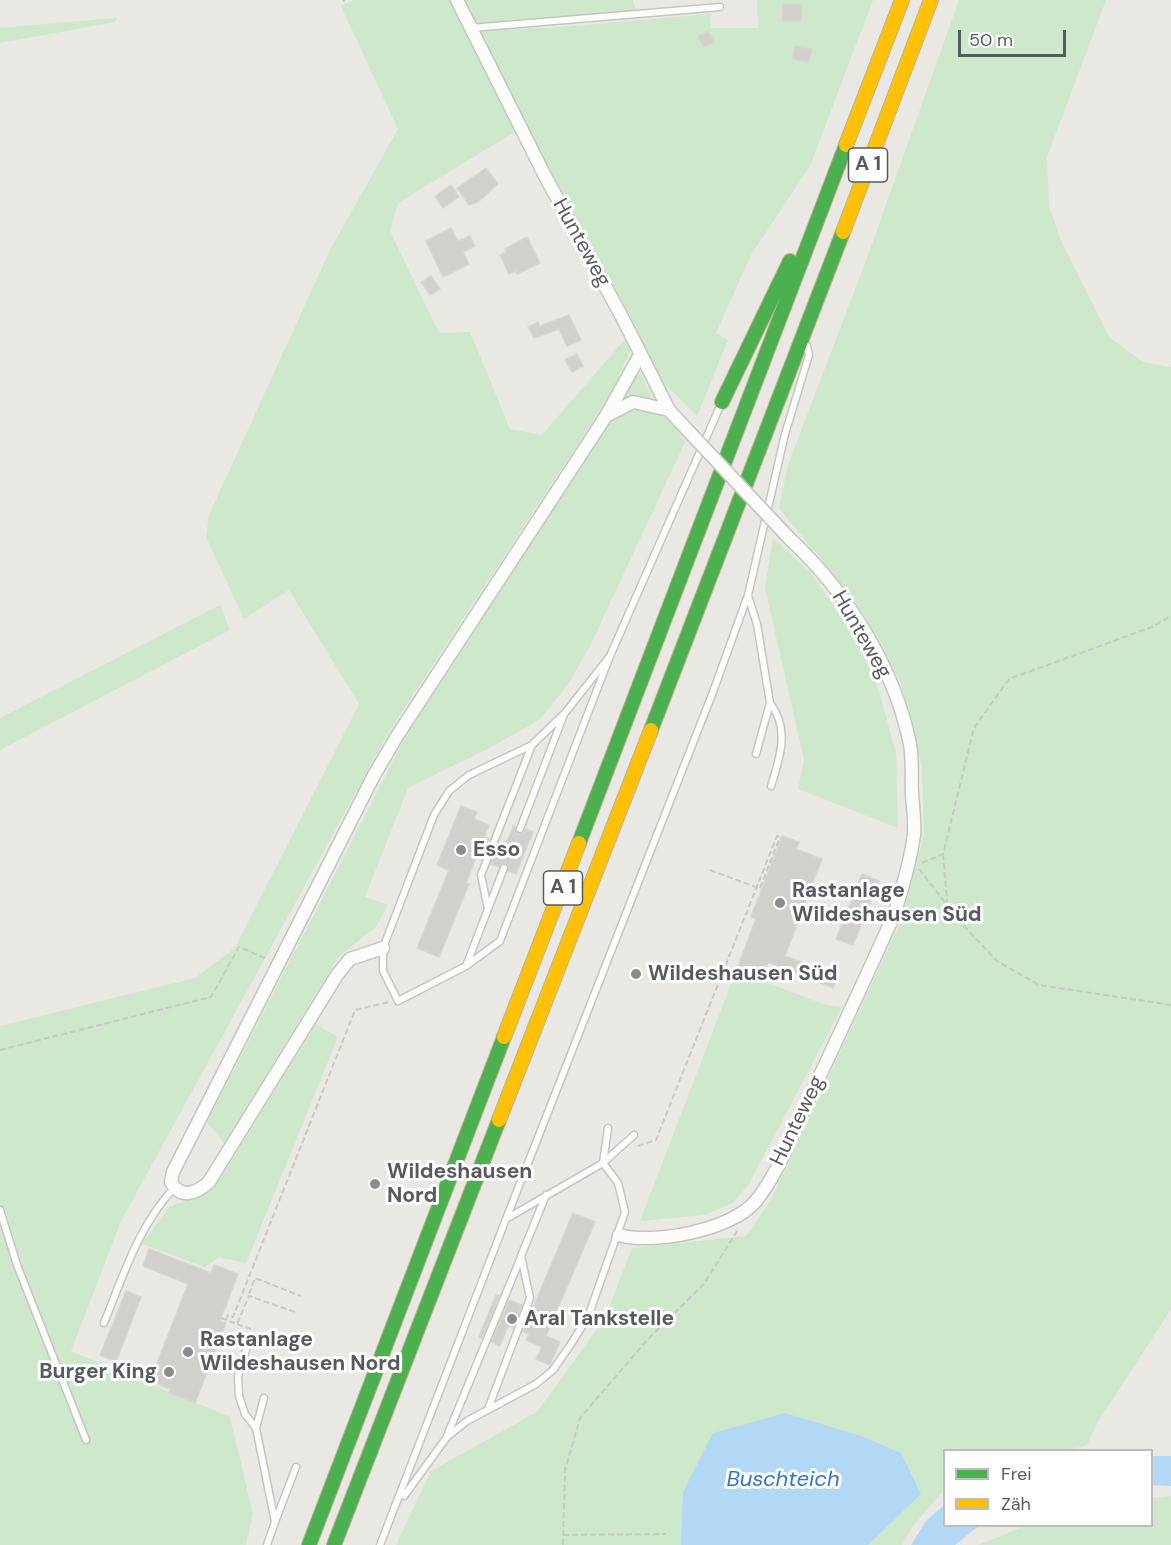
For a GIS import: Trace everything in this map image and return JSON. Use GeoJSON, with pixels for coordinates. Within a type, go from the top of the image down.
{"type":"FeatureCollection","features":[{"type":"Feature","properties":{"kind":"highway","name":"A 1"},"geometry":{"type":"LineString","coordinates":[[309,1545],[902,0]]}},
{"type":"Feature","properties":{"kind":"highway","name":"A 1"},"geometry":{"type":"LineString","coordinates":[[334,1545],[931,0]]}},
{"type":"Feature","properties":{"kind":"highway"},"geometry":{"type":"LineString","coordinates":[[722,402],[791,259],[815,231]]}},
{"type":"Feature","properties":{"kind":"street","name":"Hunteweg"},"geometry":{"type":"LineString","coordinates":[[457,0],[669,410],[789,538],[817,564],[847,604],[872,646],[893,691],[910,745],[914,833],[894,915],[780,1160],[754,1203],[731,1221],[704,1230],[634,1240],[619,1235]]}},
{"type":"Feature","properties":{"kind":"street"},"geometry":{"type":"LineString","coordinates":[[382,948],[350,959],[337,975],[209,1182],[199,1192],[191,1194],[174,1188],[171,1182],[173,1172],[373,777],[397,736],[606,416],[640,355]]}},
{"type":"Feature","properties":{"kind":"street"},"geometry":{"type":"LineString","coordinates":[[606,416],[633,402],[669,410]]}},
{"type":"Feature","properties":{"kind":"lane"},"geometry":{"type":"LineString","coordinates":[[471,28],[720,7]]}},
{"type":"Feature","properties":{"kind":"lane"},"geometry":{"type":"LineString","coordinates":[[380,1545],[398,1504],[506,1219],[713,692],[748,595],[784,434],[809,355],[805,330]]}},
{"type":"Feature","properties":{"kind":"lane"},"geometry":{"type":"LineString","coordinates":[[610,656],[565,713],[532,745],[498,759],[469,776],[449,791],[434,815],[382,948],[383,971],[398,1001],[466,966],[500,942],[610,656],[722,402]]}},
{"type":"Feature","properties":{"kind":"lane"},"geometry":{"type":"LineString","coordinates":[[748,595],[757,624],[770,703],[756,754]]}},
{"type":"Feature","properties":{"kind":"lane"},"geometry":{"type":"LineString","coordinates":[[770,703],[780,715],[782,739],[779,761],[771,786]]}},
{"type":"Feature","properties":{"kind":"lane"},"geometry":{"type":"LineString","coordinates":[[520,829],[565,713]]}},
{"type":"Feature","properties":{"kind":"lane"},"geometry":{"type":"LineString","coordinates":[[488,909],[481,875],[532,745]]}},
{"type":"Feature","properties":{"kind":"lane"},"geometry":{"type":"LineString","coordinates":[[466,966],[504,868]]}},
{"type":"Feature","properties":{"kind":"lane"},"geometry":{"type":"LineString","coordinates":[[447,1437],[488,1409],[536,1384],[553,1370],[588,1317],[619,1235],[625,1212],[618,1183],[603,1163],[608,1128]]}},
{"type":"Feature","properties":{"kind":"lane"},"geometry":{"type":"LineString","coordinates":[[506,1219],[603,1163],[634,1135]]}},
{"type":"Feature","properties":{"kind":"lane"},"geometry":{"type":"LineString","coordinates":[[104,1323],[140,1236],[160,1203],[174,1188]]}},
{"type":"Feature","properties":{"kind":"lane"},"geometry":{"type":"LineString","coordinates":[[398,1504],[447,1437],[546,1195]]}},
{"type":"Feature","properties":{"kind":"lane"},"geometry":{"type":"LineString","coordinates":[[0,1210],[16,1265],[86,1440]]}},
{"type":"Feature","properties":{"kind":"lane"},"geometry":{"type":"LineString","coordinates":[[488,1409],[530,1298],[521,1256]]}},
{"type":"Feature","properties":{"kind":"lane"},"geometry":{"type":"LineString","coordinates":[[246,1350],[238,1377],[239,1396],[245,1414],[256,1428]]}},
{"type":"Feature","properties":{"kind":"lane"},"geometry":{"type":"LineString","coordinates":[[264,1398],[256,1428],[275,1522]]}},
{"type":"Feature","properties":{"kind":"lane"},"geometry":{"type":"LineString","coordinates":[[267,1545],[296,1467]]}},
{"type":"Feature","properties":{"kind":"path"},"geometry":{"type":"LineString","coordinates":[[948,904],[943,854],[974,728],[1009,679],[1152,627],[1171,616]]}},
{"type":"Feature","properties":{"kind":"path"},"geometry":{"type":"LineString","coordinates":[[635,1147],[656,1140],[780,837],[777,836],[759,888]]}},
{"type":"Feature","properties":{"kind":"path"},"geometry":{"type":"LineString","coordinates":[[943,854],[917,868],[962,924],[997,961],[1039,985],[1171,1005]]}},
{"type":"Feature","properties":{"kind":"path"},"geometry":{"type":"LineString","coordinates":[[710,870],[759,888]]}},
{"type":"Feature","properties":{"kind":"path"},"geometry":{"type":"LineString","coordinates":[[0,1050],[211,997],[239,946],[280,964]]}},
{"type":"Feature","properties":{"kind":"path"},"geometry":{"type":"LineString","coordinates":[[226,1320],[228,1315],[233,1317],[355,1010],[372,1004],[398,1001]]}},
{"type":"Feature","properties":{"kind":"path"},"geometry":{"type":"LineString","coordinates":[[563,1545],[565,1470],[580,1418],[648,1339],[704,1284],[742,1223]]}},
{"type":"Feature","properties":{"kind":"path"},"geometry":{"type":"LineString","coordinates":[[237,1324],[255,1278],[301,1296]]}},
{"type":"Feature","properties":{"kind":"path"},"geometry":{"type":"LineString","coordinates":[[249,1296],[294,1312]]}},
{"type":"Feature","properties":{"kind":"path"},"geometry":{"type":"LineString","coordinates":[[221,1318],[253,1330]]}},
{"type":"Feature","properties":{"kind":"path"},"geometry":{"type":"LineString","coordinates":[[563,1535],[666,1534]]}},
{"type":"Feature","properties":{"kind":"green space"},"geometry":{"type":"Polygon","coordinates":[[[354,0],[453,0],[518,130],[398,203],[390,231],[439,333],[470,332],[510,429],[542,435],[626,338],[632,345],[614,389],[390,730],[121,1221],[71,1351],[230,1417],[253,1514],[246,1545],[0,1545],[0,1026],[195,978],[235,948],[359,704],[289,590],[244,619],[206,537],[209,515],[331,248],[398,129],[341,6],[354,0]]]}},
{"type":"Feature","properties":{"kind":"green space"},"geometry":{"type":"Polygon","coordinates":[[[462,0],[633,0],[636,10],[474,25],[462,0]]]}},
{"type":"Feature","properties":{"kind":"green space"},"geometry":{"type":"Polygon","coordinates":[[[757,0],[873,0],[810,166],[751,255],[716,333],[728,340],[697,416],[656,375],[633,321],[525,126],[476,30],[548,28],[710,14],[711,28],[758,28],[757,0]]]}},
{"type":"Feature","properties":{"kind":"green space"},"geometry":{"type":"Polygon","coordinates":[[[959,0],[1106,0],[1047,157],[1049,206],[1061,241],[1109,337],[1143,362],[1171,367],[1171,1309],[1098,1422],[1087,1445],[1073,1449],[943,1449],[943,1491],[913,1526],[902,1545],[396,1545],[431,1471],[537,1412],[605,1318],[632,1248],[746,1236],[772,1198],[902,919],[924,834],[922,766],[901,684],[880,641],[853,598],[779,508],[788,465],[867,258],[959,0]]]}},
{"type":"Feature","properties":{"kind":"green space"},"geometry":{"type":"Polygon","coordinates":[[[117,18],[115,22],[0,43],[0,28],[117,18]]]}},
{"type":"Feature","properties":{"kind":"green space"},"geometry":{"type":"Polygon","coordinates":[[[638,369],[654,401],[633,397],[624,399],[638,369]]]}},
{"type":"Feature","properties":{"kind":"green space"},"geometry":{"type":"Polygon","coordinates":[[[644,410],[668,418],[685,442],[591,644],[567,686],[539,720],[495,745],[408,788],[365,897],[388,905],[376,927],[339,956],[224,1143],[207,1122],[405,738],[606,427],[627,411],[644,410]]]}},
{"type":"Feature","properties":{"kind":"green space"},"geometry":{"type":"Polygon","coordinates":[[[773,538],[811,573],[862,648],[880,695],[896,753],[898,828],[798,789],[804,760],[765,588],[773,538]]]}},
{"type":"Feature","properties":{"kind":"green space"},"geometry":{"type":"Polygon","coordinates":[[[220,605],[230,630],[0,750],[0,718],[220,605]]]}},
{"type":"Feature","properties":{"kind":"green space"},"geometry":{"type":"Polygon","coordinates":[[[736,971],[826,1005],[842,1007],[749,1184],[733,1203],[705,1215],[640,1221],[736,971]]]}},
{"type":"Feature","properties":{"kind":"green space"},"geometry":{"type":"Polygon","coordinates":[[[316,1024],[338,1037],[246,1263],[219,1257],[205,1267],[142,1244],[169,1207],[202,1194],[224,1173],[316,1024]]]}},
{"type":"Feature","properties":{"kind":"green space"},"geometry":{"type":"Polygon","coordinates":[[[1171,1496],[1171,1545],[978,1545],[1023,1527],[1153,1527],[1153,1498],[1171,1496]]]}},
{"type":"Feature","properties":{"kind":"water","name":"Buschteich"},"geometry":{"type":"Polygon","coordinates":[[[785,1413],[861,1436],[901,1453],[921,1494],[868,1545],[681,1545],[683,1492],[713,1433],[785,1413]]]}},
{"type":"Feature","properties":{"kind":"water"},"geometry":{"type":"Polygon","coordinates":[[[1153,1456],[1171,1456],[1171,1486],[1153,1485],[1153,1456]]]}},
{"type":"Feature","properties":{"kind":"water"},"geometry":{"type":"Polygon","coordinates":[[[943,1506],[943,1527],[978,1527],[955,1545],[911,1545],[926,1521],[943,1506]]]}},
{"type":"Feature","properties":{"kind":"building"},"geometry":{"type":"Polygon","coordinates":[[[783,4],[802,4],[801,21],[782,21],[783,4]]]}},
{"type":"Feature","properties":{"kind":"building"},"geometry":{"type":"Polygon","coordinates":[[[708,31],[714,42],[704,47],[698,36],[708,31]]]}},
{"type":"Feature","properties":{"kind":"building"},"geometry":{"type":"Polygon","coordinates":[[[795,46],[812,49],[809,62],[792,59],[795,46]]]}},
{"type":"Feature","properties":{"kind":"building"},"geometry":{"type":"Polygon","coordinates":[[[486,168],[498,184],[478,202],[469,205],[457,188],[486,168]]]}},
{"type":"Feature","properties":{"kind":"building"},"geometry":{"type":"Polygon","coordinates":[[[451,185],[459,197],[443,208],[435,196],[451,185]]]}},
{"type":"Feature","properties":{"kind":"building"},"geometry":{"type":"Polygon","coordinates":[[[451,228],[458,241],[470,236],[475,246],[463,252],[469,264],[443,277],[426,241],[451,228]]]}},
{"type":"Feature","properties":{"kind":"building"},"geometry":{"type":"Polygon","coordinates":[[[527,237],[540,263],[517,274],[516,271],[509,274],[500,255],[506,252],[505,249],[527,237]]]}},
{"type":"Feature","properties":{"kind":"building"},"geometry":{"type":"Polygon","coordinates":[[[431,276],[440,289],[430,295],[421,282],[431,276]]]}},
{"type":"Feature","properties":{"kind":"building"},"geometry":{"type":"Polygon","coordinates":[[[569,315],[581,340],[567,346],[559,329],[534,338],[528,327],[538,322],[540,326],[569,315]]]}},
{"type":"Feature","properties":{"kind":"building"},"geometry":{"type":"Polygon","coordinates":[[[577,354],[583,366],[572,372],[565,360],[577,354]]]}},
{"type":"Feature","properties":{"kind":"building"},"geometry":{"type":"Polygon","coordinates":[[[461,806],[477,812],[474,819],[489,825],[484,837],[489,839],[481,860],[476,858],[466,883],[469,884],[439,957],[417,948],[449,870],[437,865],[461,806]]]}},
{"type":"Feature","properties":{"kind":"building"},"geometry":{"type":"Polygon","coordinates":[[[514,825],[518,834],[523,833],[526,829],[533,832],[516,874],[508,871],[506,863],[499,867],[491,864],[499,843],[505,846],[514,825]]]}},
{"type":"Feature","properties":{"kind":"building","name":"Rastanlage Wildeshausen Süd"},"geometry":{"type":"Polygon","coordinates":[[[782,836],[799,842],[796,849],[822,859],[785,956],[838,976],[833,988],[768,962],[763,975],[738,966],[756,919],[751,917],[782,836]]]}},
{"type":"Feature","properties":{"kind":"building"},"geometry":{"type":"Polygon","coordinates":[[[862,874],[879,881],[853,945],[836,939],[862,874]]]}},
{"type":"Feature","properties":{"kind":"building"},"geometry":{"type":"Polygon","coordinates":[[[573,1213],[595,1222],[546,1336],[560,1342],[550,1365],[536,1359],[542,1347],[526,1340],[529,1334],[523,1332],[573,1213]]]}},
{"type":"Feature","properties":{"kind":"building","name":"Rastanlage Wildeshausen Nord"},"geometry":{"type":"Polygon","coordinates":[[[149,1249],[211,1273],[214,1265],[238,1274],[220,1321],[226,1323],[195,1403],[169,1393],[170,1389],[150,1381],[188,1284],[143,1266],[149,1249]]]}},
{"type":"Feature","properties":{"kind":"building"},"geometry":{"type":"Polygon","coordinates":[[[126,1291],[141,1297],[116,1362],[100,1355],[126,1291]]]}},
{"type":"Feature","properties":{"kind":"building"},"geometry":{"type":"Polygon","coordinates":[[[496,1295],[499,1296],[482,1338],[479,1337],[496,1295]]]}},
{"type":"Feature","properties":{"kind":"building"},"geometry":{"type":"Polygon","coordinates":[[[509,1300],[522,1305],[513,1328],[508,1326],[500,1346],[491,1342],[509,1300]]]}},
{"type":"Feature","properties":{"kind":"traffic: fast"},"geometry":{"type":"LineString","coordinates":[[579,843],[846,145]]}},
{"type":"Feature","properties":{"kind":"traffic: fast"},"geometry":{"type":"LineString","coordinates":[[651,730],[843,232]]}},
{"type":"Feature","properties":{"kind":"traffic: fast"},"geometry":{"type":"LineString","coordinates":[[722,402],[790,261]]}},
{"type":"Feature","properties":{"kind":"traffic: fast"},"geometry":{"type":"LineString","coordinates":[[309,1545],[504,1037]]}},
{"type":"Feature","properties":{"kind":"traffic: fast"},"geometry":{"type":"LineString","coordinates":[[334,1545],[499,1120]]}},
{"type":"Feature","properties":{"kind":"traffic: slow"},"geometry":{"type":"LineString","coordinates":[[846,145],[902,0]]}},
{"type":"Feature","properties":{"kind":"traffic: slow"},"geometry":{"type":"LineString","coordinates":[[843,232],[931,0]]}},
{"type":"Feature","properties":{"kind":"traffic: slow"},"geometry":{"type":"LineString","coordinates":[[499,1120],[651,730]]}},
{"type":"Feature","properties":{"kind":"traffic: slow"},"geometry":{"type":"LineString","coordinates":[[504,1037],[579,843]]}},
{"type":"Feature","properties":{"kind":"place","name":"Esso"},"geometry":{"type":"Point","coordinates":[461,850]}},
{"type":"Feature","properties":{"kind":"place","name":"Rastanlage Wildeshausen Süd"},"geometry":{"type":"Point","coordinates":[780,903]}},
{"type":"Feature","properties":{"kind":"place","name":"Wildeshausen Süd"},"geometry":{"type":"Point","coordinates":[636,974]}},
{"type":"Feature","properties":{"kind":"place","name":"Wildeshausen Nord"},"geometry":{"type":"Point","coordinates":[375,1184]}},
{"type":"Feature","properties":{"kind":"place","name":"Aral Tankstelle"},"geometry":{"type":"Point","coordinates":[512,1319]}},
{"type":"Feature","properties":{"kind":"place","name":"Rastanlage Wildeshausen Nord"},"geometry":{"type":"Point","coordinates":[188,1352]}},
{"type":"Feature","properties":{"kind":"place","name":"Burger King"},"geometry":{"type":"Point","coordinates":[169,1372]}}]}
